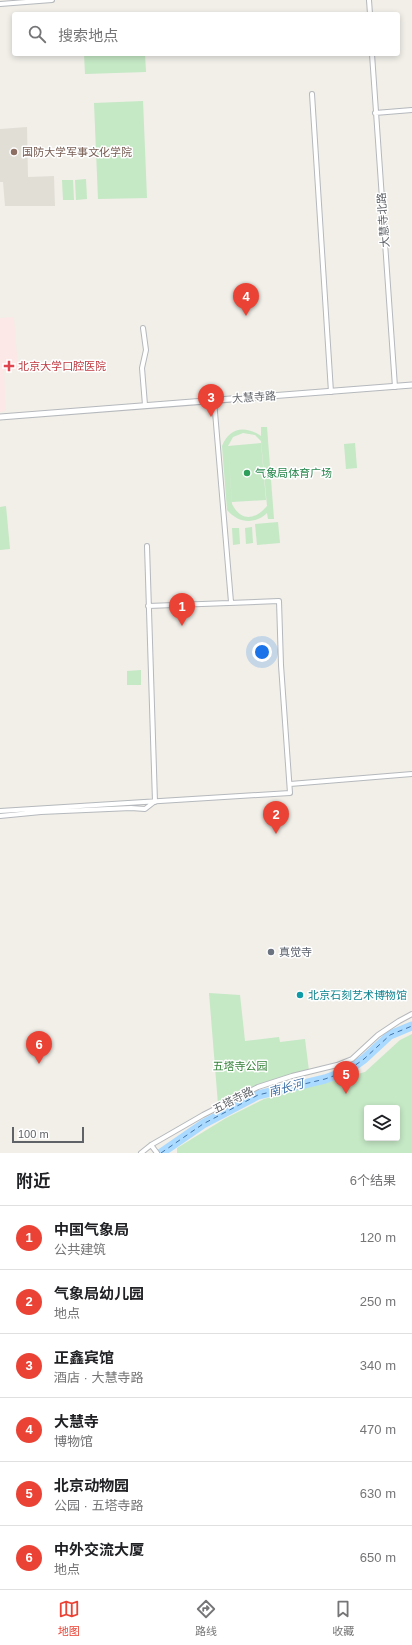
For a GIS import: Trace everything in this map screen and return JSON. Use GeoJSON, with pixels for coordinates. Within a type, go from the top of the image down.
{"type":"FeatureCollection","features":[{"type":"Feature","properties":{"kind":"street"},"geometry":{"type":"LineString","coordinates":[[0,4],[52,0]]}},
{"type":"Feature","properties":{"kind":"street"},"geometry":{"type":"LineString","coordinates":[[369,0],[370,12]]}},
{"type":"Feature","properties":{"kind":"street","name":"大慧寺北路"},"geometry":{"type":"LineString","coordinates":[[372,56],[395,387]]}},
{"type":"Feature","properties":{"kind":"street"},"geometry":{"type":"LineString","coordinates":[[312,94],[331,392]]}},
{"type":"Feature","properties":{"kind":"street"},"geometry":{"type":"LineString","coordinates":[[375,112],[412,110]]}},
{"type":"Feature","properties":{"kind":"street"},"geometry":{"type":"LineString","coordinates":[[143,328],[146,350],[142,368],[145,405]]}},
{"type":"Feature","properties":{"kind":"street","name":"大慧寺路"},"geometry":{"type":"LineString","coordinates":[[0,417],[412,385]]}},
{"type":"Feature","properties":{"kind":"street"},"geometry":{"type":"LineString","coordinates":[[214,400],[231,602]]}},
{"type":"Feature","properties":{"kind":"street"},"geometry":{"type":"LineString","coordinates":[[147,546],[155,802]]}},
{"type":"Feature","properties":{"kind":"street"},"geometry":{"type":"LineString","coordinates":[[0,811],[290,793],[281,664],[279,601],[148,606]]}},
{"type":"Feature","properties":{"kind":"street"},"geometry":{"type":"LineString","coordinates":[[290,784],[412,774]]}},
{"type":"Feature","properties":{"kind":"street"},"geometry":{"type":"LineString","coordinates":[[0,816],[131,808],[145,809],[155,802]]}},
{"type":"Feature","properties":{"kind":"street","name":"五塔寺路"},"geometry":{"type":"LineString","coordinates":[[141,1153],[151,1145],[203,1115],[258,1087],[292,1076],[337,1065],[352,1059],[378,1035],[412,1014]]}},
{"type":"Feature","properties":{"kind":"street"},"geometry":{"type":"LineString","coordinates":[[151,1145],[157,1153]]}},
{"type":"Feature","properties":{"kind":"shaded area","name":"国防大学军事文化学院"},"geometry":{"type":"Polygon","coordinates":[[[27,127],[28,177],[54,176],[55,206],[5,206],[3,182],[0,182],[0,129],[27,127]]]}},
{"type":"Feature","properties":{"kind":"shaded area","name":"北京大学口腔医院"},"geometry":{"type":"Polygon","coordinates":[[[14,317],[18,369],[4,371],[6,411],[0,412],[0,318],[14,317]]]}},
{"type":"Feature","properties":{"kind":"green space"},"geometry":{"type":"Polygon","coordinates":[[[84,56],[145,56],[146,72],[85,74],[84,56]]]}},
{"type":"Feature","properties":{"kind":"green space"},"geometry":{"type":"Polygon","coordinates":[[[143,101],[147,198],[98,199],[94,103],[143,101]]]}},
{"type":"Feature","properties":{"kind":"green space"},"geometry":{"type":"Polygon","coordinates":[[[86,179],[87,199],[76,200],[75,180],[86,179]]]}},
{"type":"Feature","properties":{"kind":"green space"},"geometry":{"type":"Polygon","coordinates":[[[62,180],[73,180],[74,200],[63,200],[62,180]]]}},
{"type":"Feature","properties":{"kind":"green space"},"geometry":{"type":"Polygon","coordinates":[[[261,427],[267,427],[274,519],[268,519],[267,513],[252,521],[241,520],[236,518],[227,510],[222,446],[225,439],[234,431],[244,429],[261,436],[261,427]],[[243,433],[233,437],[228,446],[232,504],[240,514],[248,517],[258,514],[267,506],[261,441],[255,435],[243,433]]]}},
{"type":"Feature","properties":{"kind":"green space","name":"气象局体育广场"},"geometry":{"type":"Polygon","coordinates":[[[261,443],[266,500],[232,502],[228,446],[261,443]]]}},
{"type":"Feature","properties":{"kind":"green space"},"geometry":{"type":"Polygon","coordinates":[[[355,443],[357,468],[346,469],[344,444],[355,443]]]}},
{"type":"Feature","properties":{"kind":"green space"},"geometry":{"type":"Polygon","coordinates":[[[6,506],[10,549],[0,550],[0,507],[6,506]]]}},
{"type":"Feature","properties":{"kind":"green space"},"geometry":{"type":"Polygon","coordinates":[[[278,522],[280,543],[257,545],[255,524],[278,522]]]}},
{"type":"Feature","properties":{"kind":"green space"},"geometry":{"type":"Polygon","coordinates":[[[252,527],[253,543],[246,544],[245,528],[252,527]]]}},
{"type":"Feature","properties":{"kind":"green space"},"geometry":{"type":"Polygon","coordinates":[[[232,528],[239,528],[240,544],[233,545],[232,528]]]}},
{"type":"Feature","properties":{"kind":"green space"},"geometry":{"type":"Polygon","coordinates":[[[141,670],[141,685],[127,685],[127,671],[141,670]]]}},
{"type":"Feature","properties":{"kind":"green space","name":"五塔寺公园"},"geometry":{"type":"Polygon","coordinates":[[[209,993],[240,995],[245,1041],[279,1037],[280,1042],[305,1039],[309,1071],[259,1085],[218,1104],[209,993]]]}},
{"type":"Feature","properties":{"kind":"green space"},"geometry":{"type":"Polygon","coordinates":[[[412,1034],[412,1153],[177,1153],[177,1148],[226,1118],[264,1099],[365,1072],[400,1040],[412,1034]]]}},
{"type":"Feature","properties":{"kind":"waterway","name":"南长河"},"geometry":{"type":"LineString","coordinates":[[161,1153],[203,1124],[258,1095],[325,1079],[347,1071],[364,1059],[390,1035],[412,1026]]}},
{"type":"Feature","properties":{"kind":"ferry route"},"geometry":{"type":"LineString","coordinates":[[161,1153],[203,1124],[258,1095],[325,1079],[347,1071],[364,1059],[390,1035],[412,1026]]}},
{"type":"Feature","properties":{"kind":"place","name":"国防大学军事文化学院"},"geometry":{"type":"Point","coordinates":[14,152]}},
{"type":"Feature","properties":{"kind":"place","name":"大慧寺"},"geometry":{"type":"Point","coordinates":[246,316]}},
{"type":"Feature","properties":{"kind":"place","name":"北京大学口腔医院"},"geometry":{"type":"Point","coordinates":[9,366]}},
{"type":"Feature","properties":{"kind":"place","name":"正鑫宾馆"},"geometry":{"type":"Point","coordinates":[211,417]}},
{"type":"Feature","properties":{"kind":"place","name":"气象局体育广场"},"geometry":{"type":"Point","coordinates":[247,473]}},
{"type":"Feature","properties":{"kind":"place","name":"中国气象局"},"geometry":{"type":"Point","coordinates":[182,626]}},
{"type":"Feature","properties":{"kind":"place","name":"气象局幼儿园"},"geometry":{"type":"Point","coordinates":[276,834]}},
{"type":"Feature","properties":{"kind":"place","name":"真觉寺"},"geometry":{"type":"Point","coordinates":[271,952]}},
{"type":"Feature","properties":{"kind":"place","name":"北京石刻艺术博物馆"},"geometry":{"type":"Point","coordinates":[300,995]}},
{"type":"Feature","properties":{"kind":"place","name":"中外交流大厦"},"geometry":{"type":"Point","coordinates":[39,1064]}},
{"type":"Feature","properties":{"kind":"place","name":"北京动物园"},"geometry":{"type":"Point","coordinates":[346,1094]}}]}
